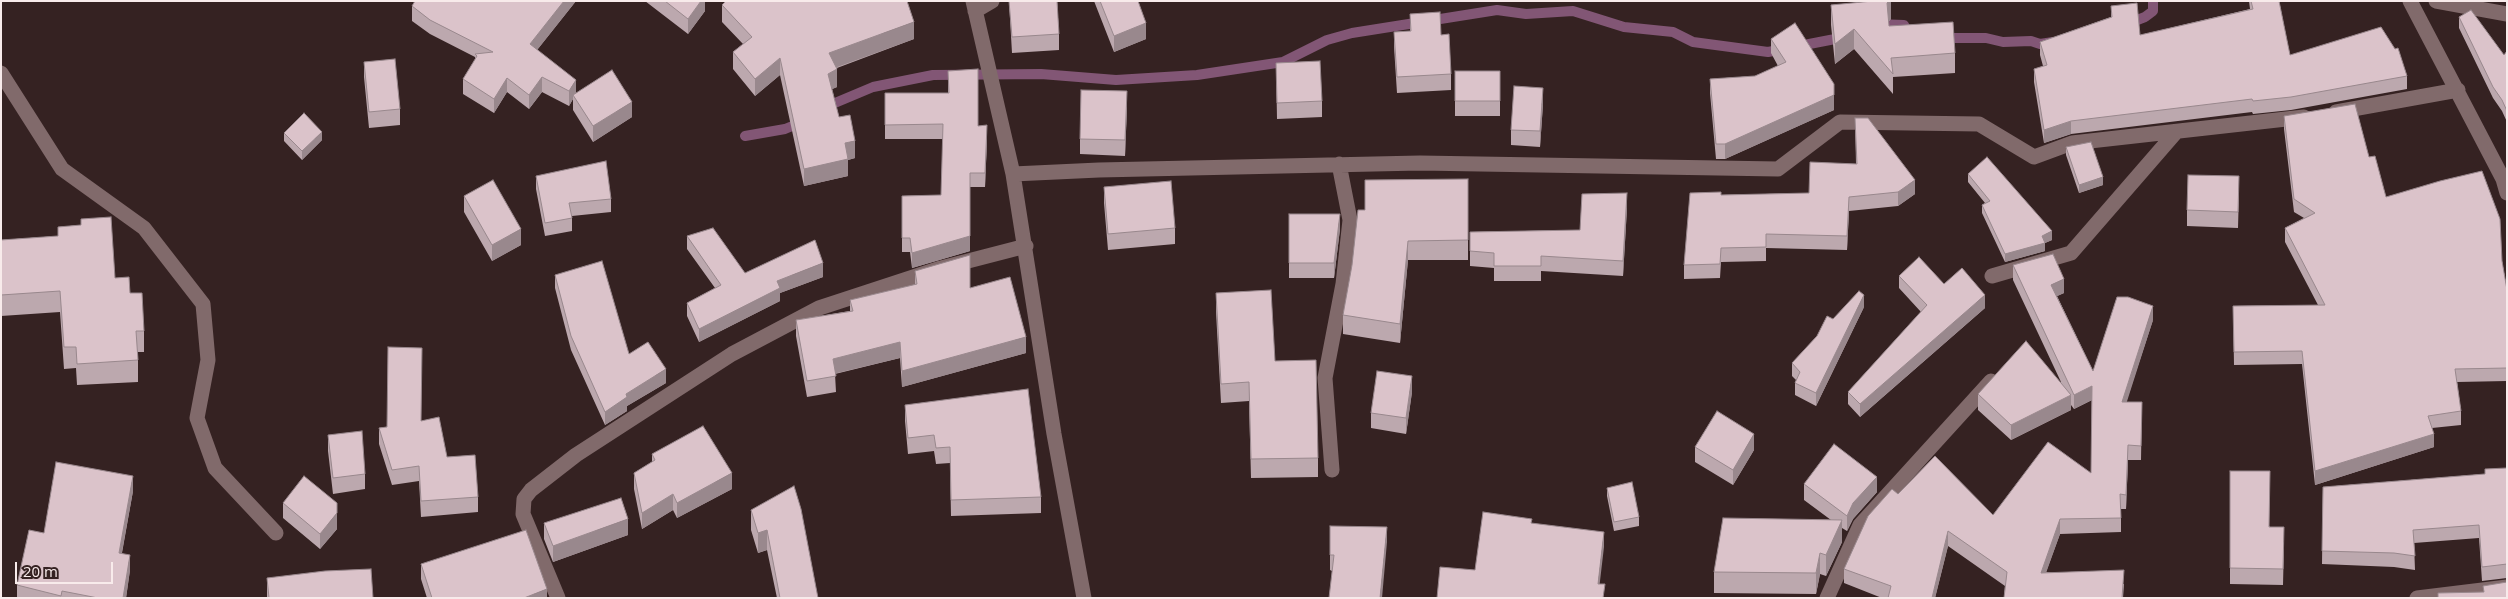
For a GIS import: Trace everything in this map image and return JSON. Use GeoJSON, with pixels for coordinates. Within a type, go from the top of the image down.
{"type":"FeatureCollection","features":[{"type":"Feature","properties":{"kind":"street"},"geometry":{"type":"LineString","coordinates":[[992,1],[974,6],[998,117],[1013,174],[1026,246],[1054,434],[1084,598]]}},
{"type":"Feature","properties":{"kind":"street"},"geometry":{"type":"LineString","coordinates":[[2410,1],[2458,90],[2507,193]]}},
{"type":"Feature","properties":{"kind":"street"},"geometry":{"type":"LineString","coordinates":[[2436,1],[2507,14]]}},
{"type":"Feature","properties":{"kind":"street"},"geometry":{"type":"LineString","coordinates":[[1,73],[62,169],[144,228],[203,304],[208,360],[197,418],[215,468],[276,533]]}},
{"type":"Feature","properties":{"kind":"street"},"geometry":{"type":"LineString","coordinates":[[1013,174],[1420,163],[1778,169],[1840,122],[1979,124],[2034,157],[2072,143],[2292,120],[2458,90]]}},
{"type":"Feature","properties":{"kind":"street"},"geometry":{"type":"LineString","coordinates":[[1992,276],[2071,253],[2176,132]]}},
{"type":"Feature","properties":{"kind":"street"},"geometry":{"type":"LineString","coordinates":[[1332,470],[1325,378],[1343,284],[1350,220],[1339,164]]}},
{"type":"Feature","properties":{"kind":"street"},"geometry":{"type":"LineString","coordinates":[[558,598],[523,514],[524,499],[531,490],[576,455],[732,354],[819,308],[941,268],[1026,246]]}},
{"type":"Feature","properties":{"kind":"street"},"geometry":{"type":"LineString","coordinates":[[1827,598],[1860,525],[2002,369]]}},
{"type":"Feature","properties":{"kind":"street"},"geometry":{"type":"LineString","coordinates":[[2417,598],[2507,587]]}},
{"type":"Feature","properties":{"kind":"building"},"geometry":{"type":"Polygon","coordinates":[[[415,1],[564,1],[530,44],[576,80],[569,91],[542,77],[529,95],[507,78],[494,99],[463,79],[477,56],[475,54],[493,52],[430,20],[412,6],[415,1]]]}},
{"type":"Feature","properties":{"kind":"building"},"geometry":{"type":"Polygon","coordinates":[[[665,1],[701,1],[688,19],[665,1]]]}},
{"type":"Feature","properties":{"kind":"building"},"geometry":{"type":"Polygon","coordinates":[[[726,1],[907,1],[914,22],[829,53],[837,69],[828,74],[839,117],[850,115],[855,141],[845,143],[848,159],[804,169],[780,58],[755,79],[733,52],[752,37],[722,5],[726,1]]]}},
{"type":"Feature","properties":{"kind":"building"},"geometry":{"type":"Polygon","coordinates":[[[1009,1],[1057,1],[1059,34],[1012,37],[1009,1]]]}},
{"type":"Feature","properties":{"kind":"building"},"geometry":{"type":"Polygon","coordinates":[[[1100,1],[1138,1],[1146,23],[1114,36],[1100,1]]]}},
{"type":"Feature","properties":{"kind":"building"},"geometry":{"type":"Polygon","coordinates":[[[1889,1],[1887,3],[1889,26],[1953,22],[1955,53],[1891,58],[1893,74],[1854,29],[1835,44],[1831,5],[1889,1]]]}},
{"type":"Feature","properties":{"kind":"building"},"geometry":{"type":"Polygon","coordinates":[[[2251,1],[2279,1],[2290,55],[2381,27],[2395,49],[2398,48],[2407,76],[2291,97],[2253,101],[2252,99],[2071,121],[2044,130],[2034,69],[2047,65],[2040,42],[2112,17],[2111,6],[2137,3],[2140,35],[2253,9],[2251,1]]]}},
{"type":"Feature","properties":{"kind":"building"},"geometry":{"type":"Polygon","coordinates":[[[2471,10],[2504,55],[2507,51],[2507,111],[2493,87],[2459,17],[2471,10]]]}},
{"type":"Feature","properties":{"kind":"building"},"geometry":{"type":"Polygon","coordinates":[[[1440,12],[1441,35],[1449,34],[1451,74],[1397,77],[1394,32],[1411,31],[1410,14],[1440,12]]]}},
{"type":"Feature","properties":{"kind":"building"},"geometry":{"type":"Polygon","coordinates":[[[1795,23],[1834,84],[1834,95],[1725,144],[1716,144],[1710,79],[1755,76],[1786,62],[1771,39],[1795,23]]]}},
{"type":"Feature","properties":{"kind":"building"},"geometry":{"type":"Polygon","coordinates":[[[395,59],[400,109],[369,112],[364,62],[395,59]]]}},
{"type":"Feature","properties":{"kind":"building"},"geometry":{"type":"Polygon","coordinates":[[[1320,61],[1322,101],[1277,103],[1276,63],[1320,61]]]}},
{"type":"Feature","properties":{"kind":"building"},"geometry":{"type":"Polygon","coordinates":[[[978,69],[978,126],[987,125],[985,173],[970,173],[970,236],[912,253],[910,238],[902,238],[902,196],[941,195],[943,124],[885,125],[885,93],[949,93],[948,71],[978,69]]]}},
{"type":"Feature","properties":{"kind":"building"},"geometry":{"type":"Polygon","coordinates":[[[612,70],[632,102],[593,126],[573,95],[612,70]]]}},
{"type":"Feature","properties":{"kind":"building"},"geometry":{"type":"Polygon","coordinates":[[[1455,71],[1500,71],[1500,101],[1455,101],[1455,71]]]}},
{"type":"Feature","properties":{"kind":"building"},"geometry":{"type":"Polygon","coordinates":[[[1514,86],[1543,88],[1540,131],[1511,130],[1514,86]]]}},
{"type":"Feature","properties":{"kind":"building"},"geometry":{"type":"Polygon","coordinates":[[[1081,90],[1127,91],[1125,140],[1080,139],[1081,90]]]}},
{"type":"Feature","properties":{"kind":"building"},"geometry":{"type":"Polygon","coordinates":[[[2355,104],[2369,157],[2375,156],[2386,197],[2482,171],[2500,219],[2502,261],[2507,290],[2507,368],[2455,369],[2461,411],[2428,416],[2434,434],[2315,471],[2302,351],[2234,352],[2233,306],[2325,305],[2285,228],[2315,213],[2294,199],[2284,116],[2355,104]]]}},
{"type":"Feature","properties":{"kind":"building"},"geometry":{"type":"Polygon","coordinates":[[[304,113],[322,132],[302,151],[284,133],[304,113]]]}},
{"type":"Feature","properties":{"kind":"building"},"geometry":{"type":"Polygon","coordinates":[[[1855,118],[1868,118],[1915,180],[1898,192],[1849,197],[1847,236],[1766,234],[1766,247],[1721,248],[1720,264],[1684,265],[1690,193],[1721,192],[1721,195],[1809,193],[1810,162],[1857,164],[1855,118]]]}},
{"type":"Feature","properties":{"kind":"building"},"geometry":{"type":"Polygon","coordinates":[[[2091,142],[2103,177],[2079,185],[2066,147],[2091,142]]]}},
{"type":"Feature","properties":{"kind":"building"},"geometry":{"type":"Polygon","coordinates":[[[1987,157],[2052,231],[2042,236],[2045,243],[2005,254],[1982,205],[1990,201],[1968,174],[1987,157]]]}},
{"type":"Feature","properties":{"kind":"building"},"geometry":{"type":"Polygon","coordinates":[[[606,161],[611,199],[569,203],[572,218],[545,223],[536,176],[606,161]]]}},
{"type":"Feature","properties":{"kind":"building"},"geometry":{"type":"Polygon","coordinates":[[[2188,175],[2239,176],[2238,212],[2187,210],[2188,175]]]}},
{"type":"Feature","properties":{"kind":"building"},"geometry":{"type":"Polygon","coordinates":[[[1468,179],[1468,240],[1408,241],[1400,324],[1343,315],[1352,265],[1358,210],[1365,210],[1365,180],[1468,179]]]}},
{"type":"Feature","properties":{"kind":"building"},"geometry":{"type":"Polygon","coordinates":[[[493,180],[521,229],[492,245],[464,196],[493,180]]]}},
{"type":"Feature","properties":{"kind":"building"},"geometry":{"type":"Polygon","coordinates":[[[1171,181],[1175,228],[1108,234],[1104,187],[1171,181]]]}},
{"type":"Feature","properties":{"kind":"building"},"geometry":{"type":"Polygon","coordinates":[[[1627,193],[1623,261],[1541,256],[1541,266],[1494,266],[1494,253],[1470,251],[1470,232],[1580,230],[1582,194],[1627,193]]]}},
{"type":"Feature","properties":{"kind":"building"},"geometry":{"type":"Polygon","coordinates":[[[1289,214],[1340,214],[1334,263],[1289,263],[1289,214]]]}},
{"type":"Feature","properties":{"kind":"building"},"geometry":{"type":"Polygon","coordinates":[[[111,217],[115,278],[129,277],[130,293],[142,293],[144,331],[136,331],[138,360],[77,364],[76,347],[64,347],[60,291],[1,295],[1,240],[58,236],[58,227],[81,225],[81,219],[111,217]]]}},
{"type":"Feature","properties":{"kind":"building"},"geometry":{"type":"Polygon","coordinates":[[[713,228],[745,273],[815,240],[823,263],[777,281],[780,288],[699,329],[687,303],[721,285],[687,236],[713,228]]]}},
{"type":"Feature","properties":{"kind":"building"},"geometry":{"type":"Polygon","coordinates":[[[2053,254],[2064,279],[2051,285],[2093,371],[2117,297],[2128,297],[2153,306],[2122,402],[2142,402],[2141,446],[2128,445],[2126,495],[2120,494],[2121,518],[2060,519],[2041,573],[2124,570],[2122,598],[2004,598],[2007,572],[1948,531],[1932,598],[1888,598],[1891,586],[1844,569],[1868,516],[1892,489],[1898,494],[1935,456],[1993,515],[2048,442],[2091,473],[2092,386],[2074,395],[2013,265],[2053,254]]]}},
{"type":"Feature","properties":{"kind":"building"},"geometry":{"type":"Polygon","coordinates":[[[970,255],[970,288],[1010,277],[1026,337],[902,371],[900,342],[833,359],[836,376],[807,381],[796,320],[853,311],[850,300],[917,284],[915,271],[970,255]]]}},
{"type":"Feature","properties":{"kind":"building"},"geometry":{"type":"Polygon","coordinates":[[[1919,257],[1944,284],[1962,268],[1985,295],[1860,404],[1848,392],[1927,305],[1899,276],[1919,257]]]}},
{"type":"Feature","properties":{"kind":"building"},"geometry":{"type":"Polygon","coordinates":[[[602,261],[629,354],[648,342],[666,369],[626,394],[627,397],[605,412],[571,336],[555,275],[602,261]]]}},
{"type":"Feature","properties":{"kind":"building"},"geometry":{"type":"Polygon","coordinates":[[[1271,290],[1275,361],[1316,360],[1318,458],[1251,459],[1249,382],[1221,384],[1216,293],[1271,290]]]}},
{"type":"Feature","properties":{"kind":"building"},"geometry":{"type":"Polygon","coordinates":[[[1859,291],[1864,295],[1816,393],[1795,383],[1800,372],[1792,363],[1817,336],[1827,316],[1833,319],[1859,291]]]}},
{"type":"Feature","properties":{"kind":"building"},"geometry":{"type":"Polygon","coordinates":[[[2026,341],[2071,395],[2011,425],[1978,394],[2026,341]]]}},
{"type":"Feature","properties":{"kind":"building"},"geometry":{"type":"Polygon","coordinates":[[[388,347],[422,348],[421,421],[439,417],[447,457],[475,455],[478,497],[421,501],[419,466],[392,470],[379,428],[387,427],[388,347]]]}},
{"type":"Feature","properties":{"kind":"building"},"geometry":{"type":"Polygon","coordinates":[[[1377,371],[1412,376],[1406,418],[1371,413],[1377,371]]]}},
{"type":"Feature","properties":{"kind":"building"},"geometry":{"type":"Polygon","coordinates":[[[1028,389],[1041,497],[951,500],[950,447],[936,448],[934,435],[908,438],[905,405],[1028,389]]]}},
{"type":"Feature","properties":{"kind":"building"},"geometry":{"type":"Polygon","coordinates":[[[1717,411],[1754,434],[1733,470],[1695,447],[1717,411]]]}},
{"type":"Feature","properties":{"kind":"building"},"geometry":{"type":"Polygon","coordinates":[[[703,426],[732,473],[677,503],[673,494],[642,513],[634,473],[655,460],[652,454],[703,426]]]}},
{"type":"Feature","properties":{"kind":"building"},"geometry":{"type":"Polygon","coordinates":[[[362,431],[365,474],[333,478],[328,435],[362,431]]]}},
{"type":"Feature","properties":{"kind":"building"},"geometry":{"type":"Polygon","coordinates":[[[1834,444],[1877,477],[1853,503],[1847,516],[1804,484],[1834,444]]]}},
{"type":"Feature","properties":{"kind":"building"},"geometry":{"type":"Polygon","coordinates":[[[56,462],[133,476],[119,553],[130,555],[123,598],[98,598],[62,591],[61,596],[17,585],[29,530],[44,533],[56,462]]]}},
{"type":"Feature","properties":{"kind":"building"},"geometry":{"type":"Polygon","coordinates":[[[2507,468],[2507,564],[2482,567],[2479,525],[2413,530],[2415,556],[2394,553],[2322,551],[2323,487],[2485,474],[2485,469],[2507,468]]]}},
{"type":"Feature","properties":{"kind":"building"},"geometry":{"type":"Polygon","coordinates":[[[2230,471],[2270,471],[2269,527],[2284,527],[2283,569],[2230,568],[2230,471]]]}},
{"type":"Feature","properties":{"kind":"building"},"geometry":{"type":"Polygon","coordinates":[[[304,476],[337,503],[337,513],[320,534],[283,503],[304,476]]]}},
{"type":"Feature","properties":{"kind":"building"},"geometry":{"type":"Polygon","coordinates":[[[1632,482],[1639,517],[1614,522],[1607,488],[1632,482]]]}},
{"type":"Feature","properties":{"kind":"building"},"geometry":{"type":"Polygon","coordinates":[[[794,486],[801,509],[818,598],[780,598],[767,530],[758,533],[751,510],[794,486]]]}},
{"type":"Feature","properties":{"kind":"building"},"geometry":{"type":"Polygon","coordinates":[[[621,498],[628,519],[553,546],[544,523],[621,498]]]}},
{"type":"Feature","properties":{"kind":"building"},"geometry":{"type":"Polygon","coordinates":[[[1483,512],[1532,519],[1531,523],[1604,532],[1598,584],[1605,584],[1603,598],[1437,598],[1440,567],[1475,570],[1483,512]]]}},
{"type":"Feature","properties":{"kind":"building"},"geometry":{"type":"Polygon","coordinates":[[[1723,518],[1842,520],[1826,555],[1820,553],[1816,573],[1714,572],[1723,518]]]}},
{"type":"Feature","properties":{"kind":"building"},"geometry":{"type":"Polygon","coordinates":[[[1330,526],[1387,527],[1380,598],[1329,598],[1334,555],[1330,555],[1330,526]]]}},
{"type":"Feature","properties":{"kind":"building"},"geometry":{"type":"Polygon","coordinates":[[[526,530],[547,589],[524,598],[432,598],[421,564],[526,530]]]}},
{"type":"Feature","properties":{"kind":"building"},"geometry":{"type":"Polygon","coordinates":[[[371,569],[373,598],[269,598],[267,578],[325,571],[371,569]]]}},
{"type":"Feature","properties":{"kind":"building"},"geometry":{"type":"Polygon","coordinates":[[[2507,582],[2507,598],[2438,598],[2438,593],[2484,592],[2483,586],[2507,582]]]}},
{"type":"Feature","properties":{"kind":"waterway"},"geometry":{"type":"LineString","coordinates":[[2127,24],[2145,17],[2153,11],[2153,1]]}},
{"type":"Feature","properties":{"kind":"waterway"},"geometry":{"type":"LineString","coordinates":[[823,108],[873,87],[933,75],[1041,74],[1116,80],[1197,75],[1283,62],[1327,40],[1352,33],[1497,10],[1526,14],[1573,11],[1624,27],[1673,32],[1693,42],[1768,52],[1835,39],[1844,34]]}},
{"type":"Feature","properties":{"kind":"waterway"},"geometry":{"type":"LineString","coordinates":[[1877,24],[1904,25],[1907,31],[1913,34]]}},
{"type":"Feature","properties":{"kind":"waterway"},"geometry":{"type":"LineString","coordinates":[[1941,38],[1986,38],[2003,42],[2031,41],[2040,44],[2053,42]]}},
{"type":"Feature","properties":{"kind":"waterway"},"geometry":{"type":"LineString","coordinates":[[745,136],[785,129],[802,122]]}}]}
